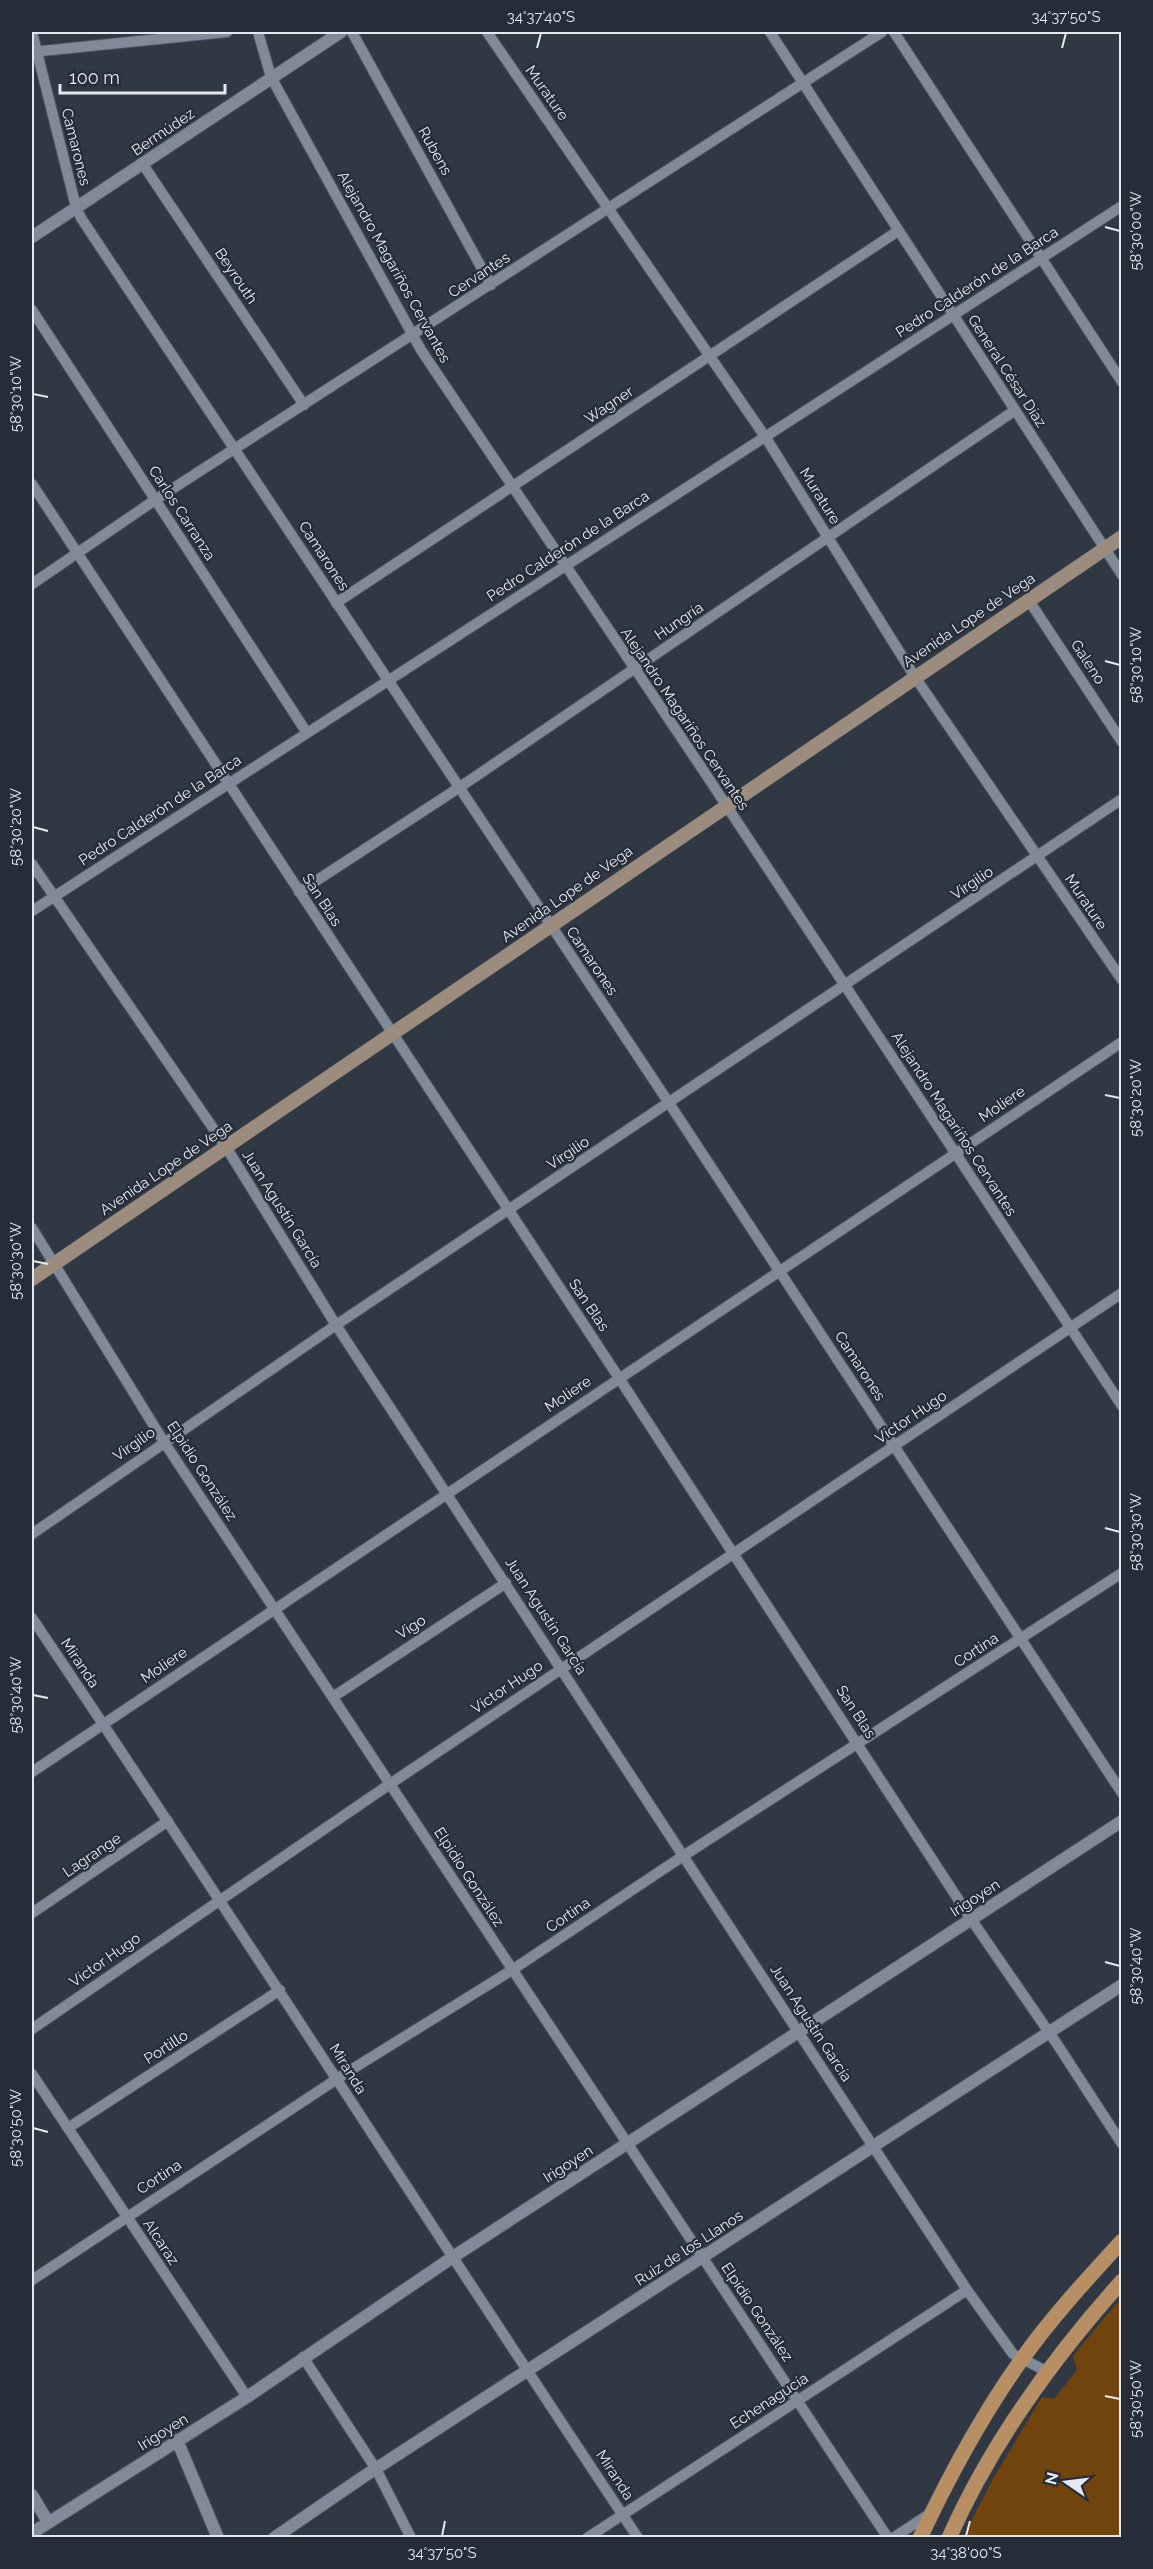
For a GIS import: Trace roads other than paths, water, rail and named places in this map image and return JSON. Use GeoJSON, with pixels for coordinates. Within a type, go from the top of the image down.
{"type":"FeatureCollection","features":[{"type":"Feature","properties":{"kind":"main road","name":"Avenida Lope de Vega"},"geometry":{"type":"LineString","coordinates":[[32,1279],[1122,537]]}},
{"type":"Feature","properties":{"kind":"main road"},"geometry":{"type":"LineString","coordinates":[[920,2538],[960,2458],[1022,2359],[1068,2300],[1122,2241]]}},
{"type":"Feature","properties":{"kind":"main road"},"geometry":{"type":"LineString","coordinates":[[949,2538],[990,2459],[1046,2371],[1122,2281]]}},
{"type":"Feature","properties":{"kind":"street","name":"Camarones"},"geometry":{"type":"LineString","coordinates":[[32,32],[34,52],[76,207],[81,218],[669,1102],[1122,1793]]}},
{"type":"Feature","properties":{"kind":"street"},"geometry":{"type":"LineString","coordinates":[[34,52],[227,32]]}},
{"type":"Feature","properties":{"kind":"street","name":"Alejandro Magariños Cervantes"},"geometry":{"type":"LineString","coordinates":[[258,32],[271,77],[412,336],[1122,1406]]}},
{"type":"Feature","properties":{"kind":"street","name":"Bermúdez"},"geometry":{"type":"LineString","coordinates":[[32,237],[341,32]]}},
{"type":"Feature","properties":{"kind":"street","name":"Rubens"},"geometry":{"type":"LineString","coordinates":[[352,32],[491,285]]}},
{"type":"Feature","properties":{"kind":"street","name":"Murature"},"geometry":{"type":"LineString","coordinates":[[487,32],[766,438],[915,677],[1122,980]]}},
{"type":"Feature","properties":{"kind":"street","name":"General César Díaz"},"geometry":{"type":"LineString","coordinates":[[771,32],[1122,575]]}},
{"type":"Feature","properties":{"kind":"street","name":"Cervantes"},"geometry":{"type":"LineString","coordinates":[[32,584],[155,500],[882,32]]}},
{"type":"Feature","properties":{"kind":"street"},"geometry":{"type":"LineString","coordinates":[[894,32],[1122,382]]}},
{"type":"Feature","properties":{"kind":"street","name":"Beyrouth"},"geometry":{"type":"LineString","coordinates":[[142,163],[304,405]]}},
{"type":"Feature","properties":{"kind":"street","name":"Pedro Calderón de la Barca"},"geometry":{"type":"LineString","coordinates":[[32,912],[1122,206]]}},
{"type":"Feature","properties":{"kind":"street","name":"Wagner"},"geometry":{"type":"LineString","coordinates":[[336,603],[898,231]]}},
{"type":"Feature","properties":{"kind":"street","name":"Carlos Carranza"},"geometry":{"type":"LineString","coordinates":[[32,310],[307,733]]}},
{"type":"Feature","properties":{"kind":"street","name":"Hungría"},"geometry":{"type":"LineString","coordinates":[[299,892],[634,670],[1014,411]]}},
{"type":"Feature","properties":{"kind":"street","name":"San Blas"},"geometry":{"type":"LineString","coordinates":[[32,484],[859,1744],[971,1919],[1049,2031],[1122,2144]]}},
{"type":"Feature","properties":{"kind":"street","name":"Galeno"},"geometry":{"type":"LineString","coordinates":[[1028,599],[1122,742]]}},
{"type":"Feature","properties":{"kind":"street","name":"Virgilio"},"geometry":{"type":"LineString","coordinates":[[32,1534],[336,1325],[1122,799]]}},
{"type":"Feature","properties":{"kind":"street","name":"Juan Agustín García"},"geometry":{"type":"LineString","coordinates":[[32,864],[226,1147],[336,1325],[968,2290],[1013,2354],[1046,2371]]}},
{"type":"Feature","properties":{"kind":"street","name":"Moliere"},"geometry":{"type":"LineString","coordinates":[[32,1772],[1122,1042]]}},
{"type":"Feature","properties":{"kind":"street","name":"Elpidio González"},"geometry":{"type":"LineString","coordinates":[[32,1228],[164,1442],[888,2538]]}},
{"type":"Feature","properties":{"kind":"street","name":"Víctor Hugo"},"geometry":{"type":"LineString","coordinates":[[32,2029],[390,1784],[1122,1293]]}},
{"type":"Feature","properties":{"kind":"street","name":"Cortina"},"geometry":{"type":"LineString","coordinates":[[32,2280],[125,2217],[512,1970],[683,1856],[1122,1573]]}},
{"type":"Feature","properties":{"kind":"street","name":"Vigo"},"geometry":{"type":"LineString","coordinates":[[333,1697],[506,1582]]}},
{"type":"Feature","properties":{"kind":"street","name":"Miranda"},"geometry":{"type":"LineString","coordinates":[[32,1618],[280,1990],[638,2538]]}},
{"type":"Feature","properties":{"kind":"street","name":"Lagrange"},"geometry":{"type":"LineString","coordinates":[[32,1913],[168,1821]]}},
{"type":"Feature","properties":{"kind":"street","name":"Irigoyen"},"geometry":{"type":"LineString","coordinates":[[32,2533],[247,2397],[453,2257],[1122,1821]]}},
{"type":"Feature","properties":{"kind":"street","name":"Ruiz de los Llanos"},"geometry":{"type":"LineString","coordinates":[[274,2538],[376,2469],[1122,1985]]}},
{"type":"Feature","properties":{"kind":"street","name":"Portillo"},"geometry":{"type":"LineString","coordinates":[[68,2128],[280,1990]]}},
{"type":"Feature","properties":{"kind":"street","name":"Alcaraz"},"geometry":{"type":"LineString","coordinates":[[32,2074],[125,2217],[247,2397]]}},
{"type":"Feature","properties":{"kind":"street","name":"Echenagucía"},"geometry":{"type":"LineString","coordinates":[[587,2538],[968,2290]]}},
{"type":"Feature","properties":{"kind":"street"},"geometry":{"type":"LineString","coordinates":[[303,2357],[376,2469],[411,2538]]}},
{"type":"Feature","properties":{"kind":"street"},"geometry":{"type":"LineString","coordinates":[[177,2440],[218,2538]]}},
{"type":"Feature","properties":{"kind":"street"},"geometry":{"type":"LineString","coordinates":[[32,2495],[48,2522]]}},
{"type":"Feature","properties":{"kind":"street"},"geometry":{"type":"LineString","coordinates":[[893,2538],[933,2511]]}}]}
